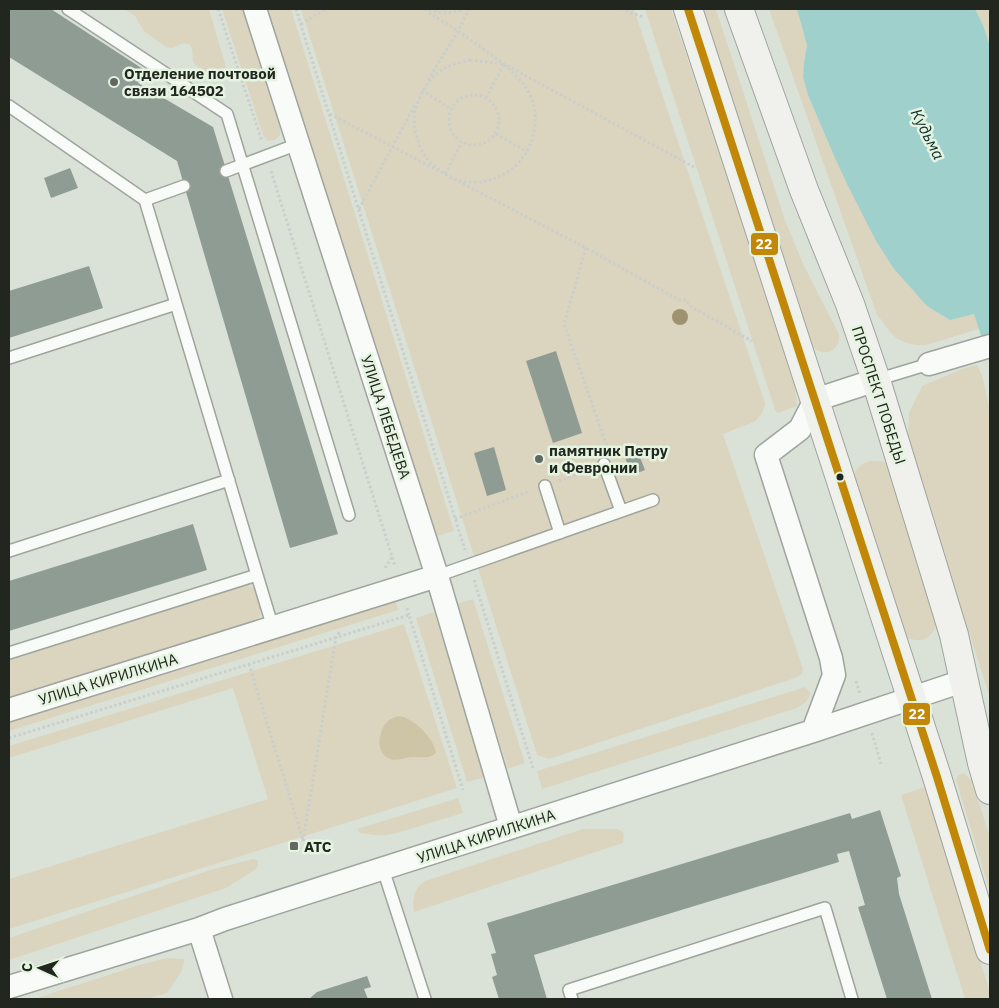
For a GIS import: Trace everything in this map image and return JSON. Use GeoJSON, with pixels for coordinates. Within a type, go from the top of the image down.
{"type":"FeatureCollection","features":[{"type":"Feature","properties":{"kind":"main road"},"geometry":{"type":"LineString","coordinates":[[688,9],[937,777],[990,950]]}},
{"type":"Feature","properties":{"kind":"main road","name":"ПРОСПЕКТ ПОБЕДЫ"},"geometry":{"type":"LineString","coordinates":[[739,9],[804,190],[850,304],[876,380],[954,635],[982,763],[990,790]]}},
{"type":"Feature","properties":{"kind":"street","name":"УЛИЦА ЛЕБЕДЕВА"},"geometry":{"type":"LineString","coordinates":[[254,9],[437,576],[511,827]]}},
{"type":"Feature","properties":{"kind":"street"},"geometry":{"type":"LineString","coordinates":[[929,364],[990,346]]}},
{"type":"Feature","properties":{"kind":"street"},"geometry":{"type":"LineString","coordinates":[[813,731],[834,675],[823,631],[766,456],[800,429],[815,400],[876,380]]}},
{"type":"Feature","properties":{"kind":"street","name":"УЛИЦА КИРИЛКИНА"},"geometry":{"type":"LineString","coordinates":[[9,710],[437,576]]}},
{"type":"Feature","properties":{"kind":"street","name":"УЛИЦА КИРИЛКИНА"},"geometry":{"type":"LineString","coordinates":[[9,987],[383,869],[963,681]]}},
{"type":"Feature","properties":{"kind":"street"},"geometry":{"type":"LineString","coordinates":[[199,928],[221,999]]}},
{"type":"Feature","properties":{"kind":"lane"},"geometry":{"type":"LineString","coordinates":[[68,9],[227,114],[349,515]]}},
{"type":"Feature","properties":{"kind":"lane"},"geometry":{"type":"LineString","coordinates":[[9,106],[145,200],[272,628]]}},
{"type":"Feature","properties":{"kind":"lane"},"geometry":{"type":"LineString","coordinates":[[226,171],[298,144]]}},
{"type":"Feature","properties":{"kind":"lane"},"geometry":{"type":"LineString","coordinates":[[145,200],[184,186]]}},
{"type":"Feature","properties":{"kind":"lane"},"geometry":{"type":"LineString","coordinates":[[9,358],[176,304]]}},
{"type":"Feature","properties":{"kind":"lane"},"geometry":{"type":"LineString","coordinates":[[876,380],[929,364]]}},
{"type":"Feature","properties":{"kind":"lane"},"geometry":{"type":"LineString","coordinates":[[604,464],[621,511]]}},
{"type":"Feature","properties":{"kind":"lane"},"geometry":{"type":"LineString","coordinates":[[9,551],[229,480]]}},
{"type":"Feature","properties":{"kind":"lane"},"geometry":{"type":"LineString","coordinates":[[545,486],[560,533]]}},
{"type":"Feature","properties":{"kind":"lane"},"geometry":{"type":"LineString","coordinates":[[437,576],[653,500]]}},
{"type":"Feature","properties":{"kind":"lane"},"geometry":{"type":"LineString","coordinates":[[9,653],[257,575]]}},
{"type":"Feature","properties":{"kind":"lane"},"geometry":{"type":"LineString","coordinates":[[383,869],[425,999]]}},
{"type":"Feature","properties":{"kind":"lane"},"geometry":{"type":"LineString","coordinates":[[572,999],[568,990],[825,908],[852,999]]}},
{"type":"Feature","properties":{"kind":"path"},"geometry":{"type":"LineString","coordinates":[[218,9],[267,156],[393,556],[363,599]]}},
{"type":"Feature","properties":{"kind":"path"},"geometry":{"type":"LineString","coordinates":[[296,9],[533,768]]}},
{"type":"Feature","properties":{"kind":"path"},"geometry":{"type":"LineString","coordinates":[[301,24],[325,9]]}},
{"type":"Feature","properties":{"kind":"path"},"geometry":{"type":"LineString","coordinates":[[426,9],[444,13],[462,9]]}},
{"type":"Feature","properties":{"kind":"path"},"geometry":{"type":"LineString","coordinates":[[426,9],[504,64],[694,167]]}},
{"type":"Feature","properties":{"kind":"path"},"geometry":{"type":"LineString","coordinates":[[359,209],[422,90],[458,31],[469,9]]}},
{"type":"Feature","properties":{"kind":"path"},"geometry":{"type":"LineString","coordinates":[[621,9],[643,17]]}},
{"type":"Feature","properties":{"kind":"path"},"geometry":{"type":"LineString","coordinates":[[470,60],[504,64],[522,83],[532,100],[536,120],[533,139],[524,157],[510,171],[492,180],[472,182],[453,178],[435,167],[421,151],[415,131],[415,110],[422,90],[435,75],[451,65],[470,60]]}},
{"type":"Feature","properties":{"kind":"path"},"geometry":{"type":"LineString","coordinates":[[486,98],[504,64]]}},
{"type":"Feature","properties":{"kind":"path"},"geometry":{"type":"LineString","coordinates":[[422,90],[451,109]]}},
{"type":"Feature","properties":{"kind":"path"},"geometry":{"type":"LineString","coordinates":[[478,95],[486,98],[493,102],[497,109],[499,126],[496,134],[482,145],[465,144],[452,134],[448,117],[451,109],[462,97],[478,95]]}},
{"type":"Feature","properties":{"kind":"path"},"geometry":{"type":"LineString","coordinates":[[329,114],[586,248],[679,300],[687,300],[690,306],[752,341]]}},
{"type":"Feature","properties":{"kind":"path"},"geometry":{"type":"LineString","coordinates":[[496,134],[527,152]]}},
{"type":"Feature","properties":{"kind":"path"},"geometry":{"type":"LineString","coordinates":[[445,174],[462,142]]}},
{"type":"Feature","properties":{"kind":"path"},"geometry":{"type":"LineString","coordinates":[[455,519],[613,461],[564,324],[586,248]]}},
{"type":"Feature","properties":{"kind":"path"},"geometry":{"type":"LineString","coordinates":[[9,738],[409,615],[463,790]]}},
{"type":"Feature","properties":{"kind":"path"},"geometry":{"type":"LineString","coordinates":[[249,664],[303,841],[336,637],[342,629]]}},
{"type":"Feature","properties":{"kind":"shaded area"},"geometry":{"type":"Polygon","coordinates":[[[124,9],[209,9],[226,67],[212,73],[202,70],[193,62],[190,45],[184,43],[172,48],[166,47],[144,31],[135,16],[124,9]]]}},
{"type":"Feature","properties":{"kind":"shaded area"},"geometry":{"type":"Polygon","coordinates":[[[222,9],[243,9],[280,122],[280,135],[275,140],[268,141],[264,137],[222,9]]]}},
{"type":"Feature","properties":{"kind":"shaded area"},"geometry":{"type":"Polygon","coordinates":[[[264,9],[291,9],[454,531],[431,538],[264,9]]]}},
{"type":"Feature","properties":{"kind":"shaded area"},"geometry":{"type":"Polygon","coordinates":[[[301,9],[634,9],[765,403],[761,414],[754,422],[723,434],[803,669],[802,674],[795,678],[549,759],[537,755],[301,9]]]}},
{"type":"Feature","properties":{"kind":"shaded area"},"geometry":{"type":"Polygon","coordinates":[[[645,9],[671,9],[795,382],[797,406],[778,413],[775,410],[645,9]]]}},
{"type":"Feature","properties":{"kind":"shaded area"},"geometry":{"type":"Polygon","coordinates":[[[703,9],[716,9],[785,220],[804,266],[839,334],[837,345],[831,351],[822,352],[812,347],[703,9]]]}},
{"type":"Feature","properties":{"kind":"shaded area"},"geometry":{"type":"Polygon","coordinates":[[[769,9],[797,9],[807,45],[803,77],[808,95],[834,156],[876,241],[894,269],[927,306],[974,313],[979,329],[926,345],[916,345],[906,343],[897,338],[877,315],[769,9]]]}},
{"type":"Feature","properties":{"kind":"shaded area"},"geometry":{"type":"Polygon","coordinates":[[[975,9],[990,9],[990,46],[983,25],[975,9]]]}},
{"type":"Feature","properties":{"kind":"shaded area"},"geometry":{"type":"Polygon","coordinates":[[[977,365],[982,375],[990,409],[990,698],[908,439],[909,413],[922,386],[962,369],[977,365]]]}},
{"type":"Feature","properties":{"kind":"shaded area"},"geometry":{"type":"Polygon","coordinates":[[[870,461],[882,461],[890,465],[937,624],[931,634],[925,639],[916,640],[905,637],[852,485],[856,470],[862,464],[870,461]]]}},
{"type":"Feature","properties":{"kind":"shaded area"},"geometry":{"type":"Polygon","coordinates":[[[244,586],[250,586],[258,594],[260,608],[258,621],[9,701],[9,657],[244,586]]]}},
{"type":"Feature","properties":{"kind":"shaded area"},"geometry":{"type":"Polygon","coordinates":[[[473,599],[525,763],[508,769],[456,604],[473,599]]]}},
{"type":"Feature","properties":{"kind":"shaded area"},"geometry":{"type":"Polygon","coordinates":[[[396,601],[398,610],[9,731],[9,721],[396,601]]]}},
{"type":"Feature","properties":{"kind":"shaded area"},"geometry":{"type":"Polygon","coordinates":[[[434,612],[486,777],[467,782],[416,618],[434,612]]]}},
{"type":"Feature","properties":{"kind":"shaded area"},"geometry":{"type":"Polygon","coordinates":[[[404,624],[457,788],[9,929],[9,879],[268,799],[233,688],[9,758],[9,746],[404,624]]]}},
{"type":"Feature","properties":{"kind":"shaded area"},"geometry":{"type":"Polygon","coordinates":[[[805,687],[811,693],[806,702],[797,708],[542,789],[537,771],[805,687]]]}},
{"type":"Feature","properties":{"kind":"shaded area"},"geometry":{"type":"Polygon","coordinates":[[[400,716],[417,725],[427,735],[432,741],[436,753],[428,757],[410,757],[394,760],[384,755],[380,746],[382,731],[392,718],[400,716]]]}},
{"type":"Feature","properties":{"kind":"shaded area"},"geometry":{"type":"Polygon","coordinates":[[[964,773],[972,781],[990,837],[990,892],[956,780],[958,775],[964,773]]]}},
{"type":"Feature","properties":{"kind":"shaded area"},"geometry":{"type":"Polygon","coordinates":[[[925,787],[990,992],[990,999],[965,999],[901,795],[925,787]]]}},
{"type":"Feature","properties":{"kind":"shaded area"},"geometry":{"type":"Polygon","coordinates":[[[458,798],[463,813],[388,835],[360,833],[357,829],[458,798]]]}},
{"type":"Feature","properties":{"kind":"shaded area"},"geometry":{"type":"Polygon","coordinates":[[[583,829],[618,829],[624,833],[623,843],[414,912],[415,894],[418,887],[425,881],[583,829]]]}},
{"type":"Feature","properties":{"kind":"shaded area"},"geometry":{"type":"Polygon","coordinates":[[[253,859],[258,860],[256,869],[226,888],[9,960],[9,938],[210,870],[253,859]]]}},
{"type":"Feature","properties":{"kind":"shaded area"},"geometry":{"type":"Polygon","coordinates":[[[167,958],[185,959],[181,972],[167,993],[147,999],[34,999],[139,965],[167,958]]]}},
{"type":"Feature","properties":{"kind":"water","name":"Кудьма"},"geometry":{"type":"Polygon","coordinates":[[[797,9],[975,9],[990,46],[990,363],[974,314],[950,320],[927,306],[894,269],[876,241],[834,156],[808,95],[803,77],[807,45],[797,9]]]}},
{"type":"Feature","properties":{"kind":"building"},"geometry":{"type":"Polygon","coordinates":[[[9,9],[51,9],[146,71],[138,83],[213,127],[338,534],[290,548],[177,161],[9,57],[9,9]]]}},
{"type":"Feature","properties":{"kind":"building"},"geometry":{"type":"Polygon","coordinates":[[[70,168],[78,188],[51,198],[44,178],[70,168]]]}},
{"type":"Feature","properties":{"kind":"building"},"geometry":{"type":"Polygon","coordinates":[[[89,266],[103,308],[9,338],[9,291],[89,266]]]}},
{"type":"Feature","properties":{"kind":"building"},"geometry":{"type":"Polygon","coordinates":[[[556,351],[582,433],[553,443],[526,361],[556,351]]]}},
{"type":"Feature","properties":{"kind":"building"},"geometry":{"type":"Polygon","coordinates":[[[494,447],[506,490],[487,496],[474,453],[494,447]]]}},
{"type":"Feature","properties":{"kind":"building"},"geometry":{"type":"Polygon","coordinates":[[[637,450],[645,470],[632,475],[624,455],[637,450]]]}},
{"type":"Feature","properties":{"kind":"building"},"geometry":{"type":"Polygon","coordinates":[[[193,524],[207,570],[9,631],[9,581],[193,524]]]}},
{"type":"Feature","properties":{"kind":"building"},"geometry":{"type":"Polygon","coordinates":[[[880,810],[901,876],[897,878],[899,894],[932,999],[887,999],[858,907],[865,905],[849,851],[837,854],[839,862],[534,955],[547,999],[499,999],[492,977],[497,975],[491,954],[496,953],[487,923],[850,813],[852,819],[880,810]]]}},
{"type":"Feature","properties":{"kind":"building"},"geometry":{"type":"Polygon","coordinates":[[[367,976],[371,987],[364,989],[368,999],[309,999],[317,992],[367,976]]]}},
{"type":"Feature","properties":{"kind":"transit line","name":"22"},"geometry":{"type":"LineString","coordinates":[[688,9],[937,777],[990,950]]}},
{"type":"Feature","properties":{"kind":"place","name":"Отделение почтовой связи 164502"},"geometry":{"type":"Point","coordinates":[114,82]}},
{"type":"Feature","properties":{"kind":"place","name":"памятник Петру и Февронии"},"geometry":{"type":"Point","coordinates":[539,459]}},
{"type":"Feature","properties":{"kind":"place","name":"АТС"},"geometry":{"type":"Point","coordinates":[294,846]}}]}
